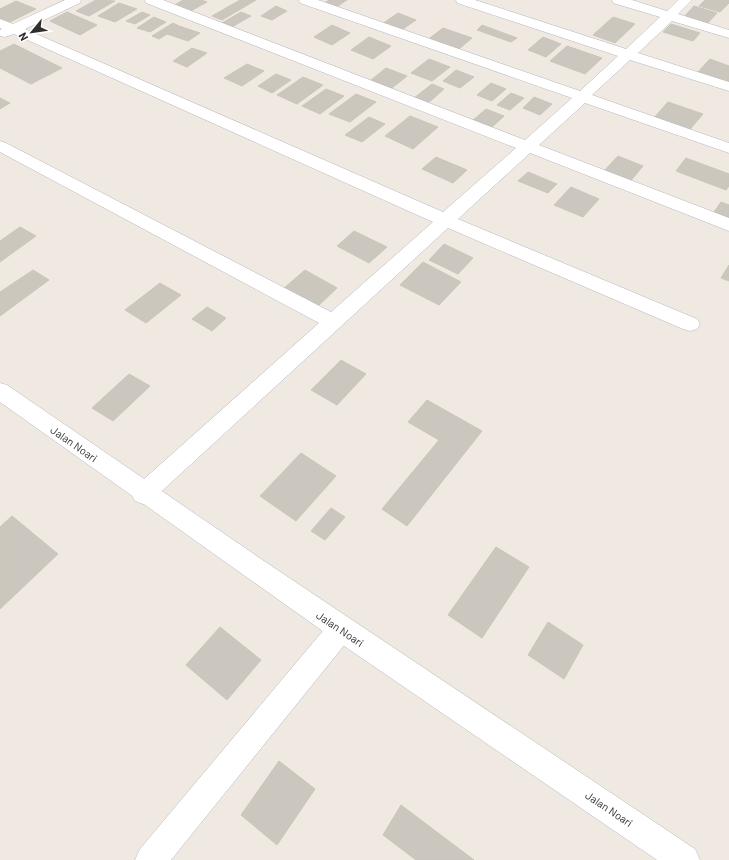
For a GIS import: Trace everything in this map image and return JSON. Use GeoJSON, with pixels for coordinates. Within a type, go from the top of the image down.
{"type":"FeatureCollection","features":[{"type":"Feature","properties":{"kind":"street"},"geometry":{"type":"LineString","coordinates":[[4,29],[75,0]]}},
{"type":"Feature","properties":{"kind":"street"},"geometry":{"type":"LineString","coordinates":[[151,0],[288,54],[350,76],[526,147],[729,225]]}},
{"type":"Feature","properties":{"kind":"street"},"geometry":{"type":"LineString","coordinates":[[305,0],[729,148]]}},
{"type":"Feature","properties":{"kind":"street"},"geometry":{"type":"LineString","coordinates":[[462,0],[729,87]]}},
{"type":"Feature","properties":{"kind":"street"},"geometry":{"type":"LineString","coordinates":[[618,0],[729,34]]}},
{"type":"Feature","properties":{"kind":"street"},"geometry":{"type":"LineString","coordinates":[[143,494],[582,97],[686,0]]}},
{"type":"Feature","properties":{"kind":"street"},"geometry":{"type":"LineString","coordinates":[[4,29],[690,324]]}},
{"type":"Feature","properties":{"kind":"street"},"geometry":{"type":"LineString","coordinates":[[0,146],[333,322]]}},
{"type":"Feature","properties":{"kind":"street","name":"Jalan Noari"},"geometry":{"type":"LineString","coordinates":[[0,391],[143,494],[684,860]]}},
{"type":"Feature","properties":{"kind":"street"},"geometry":{"type":"LineString","coordinates":[[151,860],[341,629]]}},
{"type":"Feature","properties":{"kind":"building"},"geometry":{"type":"Polygon","coordinates":[[[96,0],[115,1],[89,16],[76,11],[96,0]]]}},
{"type":"Feature","properties":{"kind":"building"},"geometry":{"type":"Polygon","coordinates":[[[183,0],[201,0],[207,2],[187,13],[171,7],[183,0]]]}},
{"type":"Feature","properties":{"kind":"building"},"geometry":{"type":"Polygon","coordinates":[[[240,0],[256,0],[222,20],[212,16],[240,0]]]}},
{"type":"Feature","properties":{"kind":"building"},"geometry":{"type":"Polygon","coordinates":[[[329,0],[347,0],[335,8],[323,4],[329,0]]]}},
{"type":"Feature","properties":{"kind":"building"},"geometry":{"type":"Polygon","coordinates":[[[705,0],[729,0],[729,3],[720,12],[699,6],[705,0]]]}},
{"type":"Feature","properties":{"kind":"building"},"geometry":{"type":"Polygon","coordinates":[[[16,1],[36,9],[10,22],[0,18],[0,9],[16,1]]]}},
{"type":"Feature","properties":{"kind":"building"},"geometry":{"type":"Polygon","coordinates":[[[119,3],[137,9],[115,22],[98,16],[119,3]]]}},
{"type":"Feature","properties":{"kind":"building"},"geometry":{"type":"Polygon","coordinates":[[[276,6],[287,11],[272,20],[261,16],[276,6]]]}},
{"type":"Feature","properties":{"kind":"building"},"geometry":{"type":"Polygon","coordinates":[[[694,6],[717,13],[706,25],[683,18],[694,6]]]}},
{"type":"Feature","properties":{"kind":"building"},"geometry":{"type":"Polygon","coordinates":[[[67,12],[97,25],[80,35],[50,21],[67,12]]]}},
{"type":"Feature","properties":{"kind":"building"},"geometry":{"type":"Polygon","coordinates":[[[142,12],[150,15],[135,24],[126,21],[142,12]]]}},
{"type":"Feature","properties":{"kind":"building"},"geometry":{"type":"Polygon","coordinates":[[[241,12],[251,16],[232,27],[222,23],[241,12]]]}},
{"type":"Feature","properties":{"kind":"building"},"geometry":{"type":"Polygon","coordinates":[[[398,13],[416,20],[400,31],[382,24],[398,13]]]}},
{"type":"Feature","properties":{"kind":"building"},"geometry":{"type":"Polygon","coordinates":[[[154,17],[166,22],[150,32],[137,28],[154,17]]]}},
{"type":"Feature","properties":{"kind":"building"},"geometry":{"type":"Polygon","coordinates":[[[613,17],[635,24],[615,43],[593,35],[613,17]]]}},
{"type":"Feature","properties":{"kind":"building"},"geometry":{"type":"Polygon","coordinates":[[[173,23],[200,33],[188,41],[167,34],[159,39],[152,36],[173,23]]]}},
{"type":"Feature","properties":{"kind":"building"},"geometry":{"type":"Polygon","coordinates":[[[671,24],[700,33],[693,41],[663,32],[671,24]]]}},
{"type":"Feature","properties":{"kind":"building"},"geometry":{"type":"Polygon","coordinates":[[[332,25],[350,33],[332,45],[314,37],[332,25]]]}},
{"type":"Feature","properties":{"kind":"building"},"geometry":{"type":"Polygon","coordinates":[[[482,25],[517,38],[511,42],[477,30],[482,25]]]}},
{"type":"Feature","properties":{"kind":"building"},"geometry":{"type":"Polygon","coordinates":[[[443,28],[472,38],[459,49],[430,38],[443,28]]]}},
{"type":"Feature","properties":{"kind":"building"},"geometry":{"type":"Polygon","coordinates":[[[369,37],[391,46],[373,59],[351,50],[369,37]]]}},
{"type":"Feature","properties":{"kind":"building"},"geometry":{"type":"Polygon","coordinates":[[[543,37],[561,44],[546,57],[528,50],[543,37]]]}},
{"type":"Feature","properties":{"kind":"building"},"geometry":{"type":"Polygon","coordinates":[[[14,44],[62,68],[31,84],[0,68],[0,51],[14,44]]]}},
{"type":"Feature","properties":{"kind":"building"},"geometry":{"type":"Polygon","coordinates":[[[567,46],[602,58],[585,74],[550,61],[567,46]]]}},
{"type":"Feature","properties":{"kind":"building"},"geometry":{"type":"Polygon","coordinates":[[[192,48],[207,53],[187,67],[173,61],[192,48]]]}},
{"type":"Feature","properties":{"kind":"building"},"geometry":{"type":"Polygon","coordinates":[[[429,59],[450,67],[432,81],[411,73],[429,59]]]}},
{"type":"Feature","properties":{"kind":"building"},"geometry":{"type":"Polygon","coordinates":[[[710,59],[729,66],[729,81],[727,83],[697,73],[710,59]]]}},
{"type":"Feature","properties":{"kind":"building"},"geometry":{"type":"Polygon","coordinates":[[[247,64],[264,71],[242,86],[224,78],[247,64]]]}},
{"type":"Feature","properties":{"kind":"building"},"geometry":{"type":"Polygon","coordinates":[[[386,68],[407,76],[392,88],[371,80],[386,68]]]}},
{"type":"Feature","properties":{"kind":"building"},"geometry":{"type":"Polygon","coordinates":[[[456,70],[474,77],[460,88],[443,81],[456,70]]]}},
{"type":"Feature","properties":{"kind":"building"},"geometry":{"type":"Polygon","coordinates":[[[276,74],[291,80],[272,93],[258,86],[276,74]]]}},
{"type":"Feature","properties":{"kind":"building"},"geometry":{"type":"Polygon","coordinates":[[[303,77],[323,85],[297,104],[277,95],[303,77]]]}},
{"type":"Feature","properties":{"kind":"building"},"geometry":{"type":"Polygon","coordinates":[[[491,83],[506,89],[492,101],[477,95],[491,83]]]}},
{"type":"Feature","properties":{"kind":"building"},"geometry":{"type":"Polygon","coordinates":[[[432,84],[444,89],[427,104],[414,98],[432,84]]]}},
{"type":"Feature","properties":{"kind":"building"},"geometry":{"type":"Polygon","coordinates":[[[326,89],[344,96],[320,114],[302,106],[326,89]]]}},
{"type":"Feature","properties":{"kind":"building"},"geometry":{"type":"Polygon","coordinates":[[[511,93],[524,98],[510,110],[497,105],[511,93]]]}},
{"type":"Feature","properties":{"kind":"building"},"geometry":{"type":"Polygon","coordinates":[[[356,94],[376,102],[350,122],[329,114],[356,94]]]}},
{"type":"Feature","properties":{"kind":"building"},"geometry":{"type":"Polygon","coordinates":[[[534,97],[552,104],[540,115],[523,108],[534,97]]]}},
{"type":"Feature","properties":{"kind":"building"},"geometry":{"type":"Polygon","coordinates":[[[0,98],[10,103],[0,109],[0,98]]]}},
{"type":"Feature","properties":{"kind":"building"},"geometry":{"type":"Polygon","coordinates":[[[668,102],[703,114],[687,133],[652,120],[668,102]]]}},
{"type":"Feature","properties":{"kind":"building"},"geometry":{"type":"Polygon","coordinates":[[[486,109],[504,116],[490,129],[472,121],[486,109]]]}},
{"type":"Feature","properties":{"kind":"building"},"geometry":{"type":"Polygon","coordinates":[[[410,116],[438,127],[413,149],[385,136],[410,116]]]}},
{"type":"Feature","properties":{"kind":"building"},"geometry":{"type":"Polygon","coordinates":[[[369,117],[385,124],[362,142],[345,135],[369,117]]]}},
{"type":"Feature","properties":{"kind":"building"},"geometry":{"type":"Polygon","coordinates":[[[618,156],[643,166],[629,183],[603,172],[618,156]]]}},
{"type":"Feature","properties":{"kind":"building"},"geometry":{"type":"Polygon","coordinates":[[[436,157],[467,170],[453,183],[422,169],[436,157]]]}},
{"type":"Feature","properties":{"kind":"building"},"geometry":{"type":"Polygon","coordinates":[[[686,158],[729,174],[729,186],[726,190],[676,171],[686,158]]]}},
{"type":"Feature","properties":{"kind":"building"},"geometry":{"type":"Polygon","coordinates":[[[528,172],[557,184],[548,193],[518,181],[528,172]]]}},
{"type":"Feature","properties":{"kind":"building"},"geometry":{"type":"Polygon","coordinates":[[[571,187],[599,199],[583,217],[554,205],[571,187]]]}},
{"type":"Feature","properties":{"kind":"building"},"geometry":{"type":"Polygon","coordinates":[[[721,202],[729,205],[729,218],[714,212],[721,202]]]}},
{"type":"Feature","properties":{"kind":"building"},"geometry":{"type":"Polygon","coordinates":[[[20,227],[36,236],[0,262],[0,241],[20,227]]]}},
{"type":"Feature","properties":{"kind":"building"},"geometry":{"type":"Polygon","coordinates":[[[354,231],[387,247],[369,263],[337,246],[354,231]]]}},
{"type":"Feature","properties":{"kind":"building"},"geometry":{"type":"Polygon","coordinates":[[[444,244],[473,258],[458,274],[429,260],[444,244]]]}},
{"type":"Feature","properties":{"kind":"building"},"geometry":{"type":"Polygon","coordinates":[[[423,262],[461,282],[439,305],[400,285],[423,262]]]}},
{"type":"Feature","properties":{"kind":"building"},"geometry":{"type":"Polygon","coordinates":[[[729,265],[729,281],[721,278],[729,265]]]}},
{"type":"Feature","properties":{"kind":"building"},"geometry":{"type":"Polygon","coordinates":[[[33,270],[49,280],[0,316],[0,292],[33,270]]]}},
{"type":"Feature","properties":{"kind":"building"},"geometry":{"type":"Polygon","coordinates":[[[305,270],[337,288],[316,308],[283,289],[305,270]]]}},
{"type":"Feature","properties":{"kind":"building"},"geometry":{"type":"Polygon","coordinates":[[[160,283],[181,295],[146,323],[125,310],[160,283]]]}},
{"type":"Feature","properties":{"kind":"building"},"geometry":{"type":"Polygon","coordinates":[[[207,307],[226,318],[212,331],[192,319],[207,307]]]}},
{"type":"Feature","properties":{"kind":"building"},"geometry":{"type":"Polygon","coordinates":[[[341,360],[366,374],[337,405],[311,390],[341,360]]]}},
{"type":"Feature","properties":{"kind":"building"},"geometry":{"type":"Polygon","coordinates":[[[129,374],[150,386],[113,421],[92,408],[129,374]]]}},
{"type":"Feature","properties":{"kind":"building"},"geometry":{"type":"Polygon","coordinates":[[[427,400],[482,431],[407,526],[382,509],[439,440],[408,422],[427,400]]]}},
{"type":"Feature","properties":{"kind":"building"},"geometry":{"type":"Polygon","coordinates":[[[301,453],[336,476],[296,521],[260,496],[301,453]]]}},
{"type":"Feature","properties":{"kind":"building"},"geometry":{"type":"Polygon","coordinates":[[[331,508],[345,517],[325,540],[311,531],[331,508]]]}},
{"type":"Feature","properties":{"kind":"building"},"geometry":{"type":"Polygon","coordinates":[[[12,516],[58,554],[0,609],[0,527],[12,516]]]}},
{"type":"Feature","properties":{"kind":"building"},"geometry":{"type":"Polygon","coordinates":[[[496,547],[529,567],[482,638],[448,615],[496,547]]]}},
{"type":"Feature","properties":{"kind":"building"},"geometry":{"type":"Polygon","coordinates":[[[548,622],[583,645],[564,679],[528,655],[548,622]]]}},
{"type":"Feature","properties":{"kind":"building"},"geometry":{"type":"Polygon","coordinates":[[[220,627],[261,660],[227,700],[186,665],[220,627]]]}},
{"type":"Feature","properties":{"kind":"building"},"geometry":{"type":"Polygon","coordinates":[[[279,761],[315,789],[277,845],[241,815],[279,761]]]}},
{"type":"Feature","properties":{"kind":"building"},"geometry":{"type":"Polygon","coordinates":[[[401,805],[474,860],[416,860],[383,835],[401,805]]]}}]}
